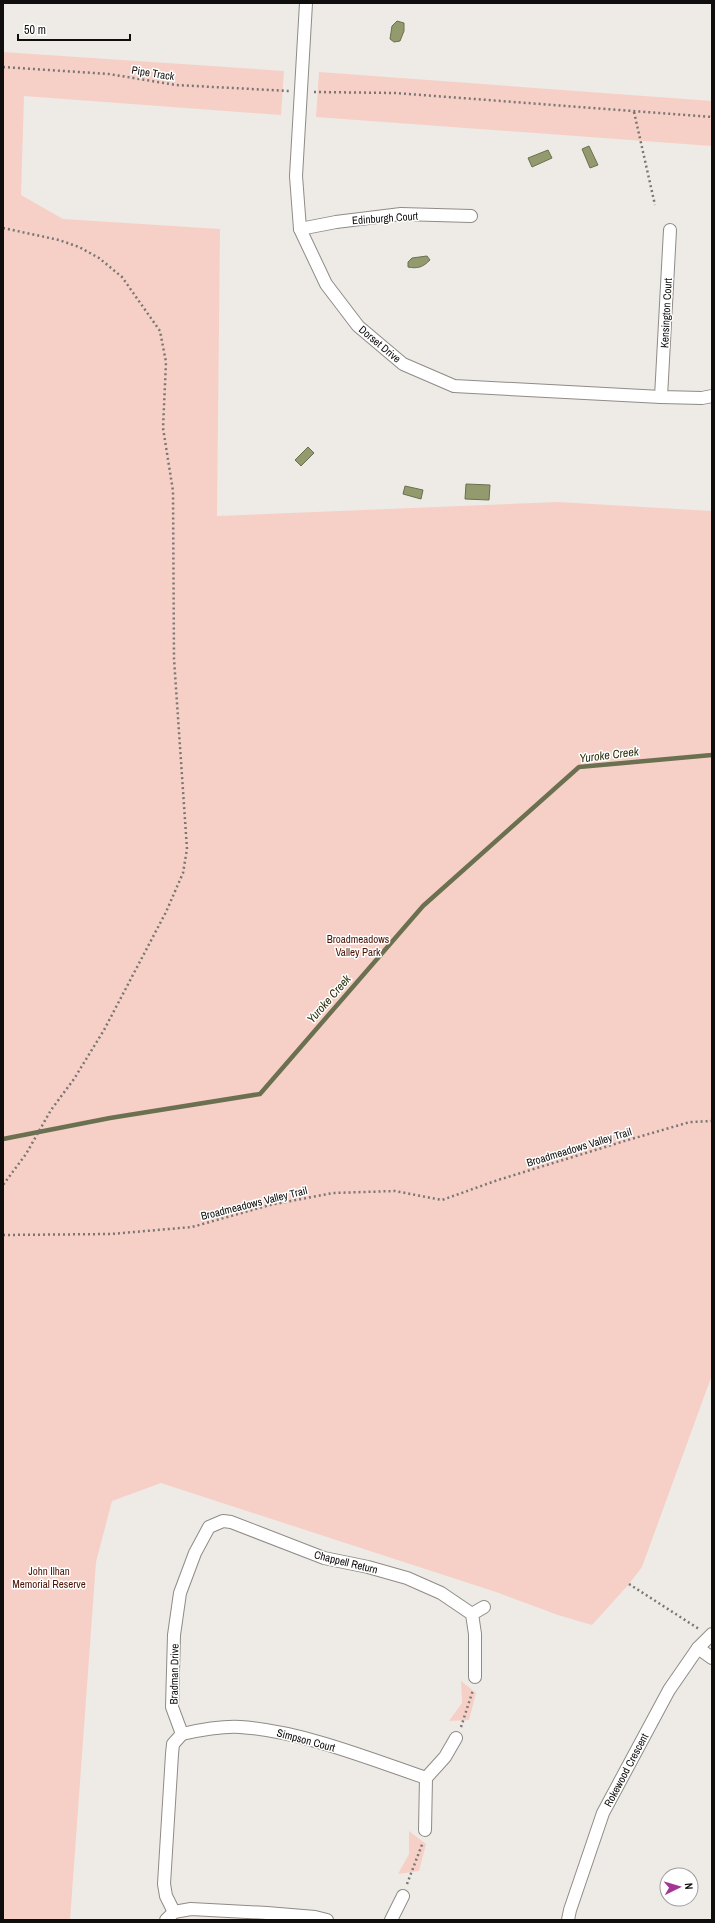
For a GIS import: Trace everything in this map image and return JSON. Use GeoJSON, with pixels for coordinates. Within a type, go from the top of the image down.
{"type":"FeatureCollection","features":[{"type":"Feature","properties":{"kind":"street","name":"Dorset Drive"},"geometry":{"type":"LineString","coordinates":[[306,3],[296,176],[300,230],[326,284],[358,326],[403,364],[454,386],[662,397],[702,398],[712,396]]}},
{"type":"Feature","properties":{"kind":"street","name":"Edinburgh Court"},"geometry":{"type":"LineString","coordinates":[[300,230],[336,222],[401,214],[471,216]]}},
{"type":"Feature","properties":{"kind":"street","name":"Kensington Court"},"geometry":{"type":"LineString","coordinates":[[662,397],[670,230]]}},
{"type":"Feature","properties":{"kind":"street","name":"Chappell Return"},"geometry":{"type":"LineString","coordinates":[[215,1523],[223,1521],[230,1522],[324,1558],[368,1567],[406,1578],[442,1593],[472,1614]]}},
{"type":"Feature","properties":{"kind":"street","name":"Bradman Drive"},"geometry":{"type":"LineString","coordinates":[[182,1734],[172,1707],[174,1635],[180,1593],[202,1538],[208,1527],[215,1523]]}},
{"type":"Feature","properties":{"kind":"street"},"geometry":{"type":"LineString","coordinates":[[475,1677],[475,1634],[472,1614],[484,1607]]}},
{"type":"Feature","properties":{"kind":"street","name":"Rokewood Crescent"},"geometry":{"type":"LineString","coordinates":[[568,1920],[603,1812],[669,1690],[698,1648],[711,1635]]}},
{"type":"Feature","properties":{"kind":"street"},"geometry":{"type":"LineString","coordinates":[[698,1648],[712,1658]]}},
{"type":"Feature","properties":{"kind":"street","name":"Simpson Court"},"geometry":{"type":"LineString","coordinates":[[182,1734],[239,1727],[274,1731],[334,1747],[426,1778]]}},
{"type":"Feature","properties":{"kind":"street"},"geometry":{"type":"LineString","coordinates":[[182,1734],[173,1744],[172,1754],[164,1884],[170,1916],[191,1909],[315,1917],[327,1920]]}},
{"type":"Feature","properties":{"kind":"street"},"geometry":{"type":"LineString","coordinates":[[425,1830],[426,1778],[445,1757],[456,1738]]}},
{"type":"Feature","properties":{"kind":"street"},"geometry":{"type":"LineString","coordinates":[[391,1920],[403,1896]]}},
{"type":"Feature","properties":{"kind":"path","name":"Pipe Track"},"geometry":{"type":"LineString","coordinates":[[3,67],[109,74],[176,85],[301,92],[395,93],[712,117]]}},
{"type":"Feature","properties":{"kind":"path"},"geometry":{"type":"LineString","coordinates":[[634,112],[655,205]]}},
{"type":"Feature","properties":{"kind":"path"},"geometry":{"type":"LineString","coordinates":[[3,228],[59,240],[79,247],[99,258],[122,277],[160,331],[166,362],[163,428],[173,491],[174,659],[187,850],[183,873],[166,912],[104,1030],[74,1079],[51,1110],[26,1154],[3,1185]]}},
{"type":"Feature","properties":{"kind":"path","name":"Broadmeadows Valley Trail"},"geometry":{"type":"LineString","coordinates":[[3,1235],[111,1234],[192,1227],[270,1205],[333,1193],[395,1191],[442,1200],[498,1180],[628,1140],[690,1122],[712,1121]]}},
{"type":"Feature","properties":{"kind":"path"},"geometry":{"type":"LineString","coordinates":[[629,1584],[711,1635]]}},
{"type":"Feature","properties":{"kind":"path"},"geometry":{"type":"LineString","coordinates":[[456,1738],[472,1696],[475,1677]]}},
{"type":"Feature","properties":{"kind":"path"},"geometry":{"type":"LineString","coordinates":[[403,1896],[422,1848],[425,1830]]}},
{"type":"Feature","properties":{"kind":"green space","name":"Broadmeadows Valley Park"},"geometry":{"type":"Polygon","coordinates":[[[3,52],[284,71],[281,115],[24,96],[21,195],[63,219],[220,229],[217,516],[558,502],[712,511],[712,1375],[642,1567],[629,1584],[592,1625],[558,1615],[496,1592],[161,1483],[112,1501],[96,1562],[70,1920],[3,1920],[3,52]]]}},
{"type":"Feature","properties":{"kind":"green space"},"geometry":{"type":"Polygon","coordinates":[[[319,72],[712,101],[712,146],[316,117],[319,72]]]}},
{"type":"Feature","properties":{"kind":"green space"},"geometry":{"type":"Polygon","coordinates":[[[461,1681],[476,1693],[469,1720],[449,1721],[462,1703],[461,1681]]]}},
{"type":"Feature","properties":{"kind":"green space"},"geometry":{"type":"Polygon","coordinates":[[[409,1831],[426,1844],[419,1871],[398,1874],[409,1854],[409,1831]]]}},
{"type":"Feature","properties":{"kind":"shaded area"},"geometry":{"type":"Polygon","coordinates":[[[397,21],[404,23],[404,31],[400,41],[394,42],[390,39],[392,26],[397,21]]]}},
{"type":"Feature","properties":{"kind":"shaded area"},"geometry":{"type":"Polygon","coordinates":[[[589,146],[598,165],[590,168],[582,149],[589,146]]]}},
{"type":"Feature","properties":{"kind":"shaded area"},"geometry":{"type":"Polygon","coordinates":[[[548,150],[552,158],[532,167],[528,158],[548,150]]]}},
{"type":"Feature","properties":{"kind":"shaded area"},"geometry":{"type":"Polygon","coordinates":[[[427,256],[430,260],[423,266],[418,268],[408,267],[408,262],[412,258],[427,256]]]}},
{"type":"Feature","properties":{"kind":"shaded area"},"geometry":{"type":"Polygon","coordinates":[[[308,447],[314,453],[301,466],[295,460],[308,447]]]}},
{"type":"Feature","properties":{"kind":"shaded area"},"geometry":{"type":"Polygon","coordinates":[[[466,484],[490,485],[489,500],[465,499],[466,484]]]}},
{"type":"Feature","properties":{"kind":"shaded area"},"geometry":{"type":"Polygon","coordinates":[[[405,486],[423,490],[421,499],[403,494],[405,486]]]}},
{"type":"Feature","properties":{"kind":"waterway","name":"Yuroke Creek"},"geometry":{"type":"LineString","coordinates":[[3,1139],[110,1118],[260,1094],[423,906],[579,767],[712,755]]}},
{"type":"Feature","properties":{"kind":"park label","name":"John Ilhan Memorial Reserve"},"geometry":{"type":"Point","coordinates":[49,1577]}}]}
